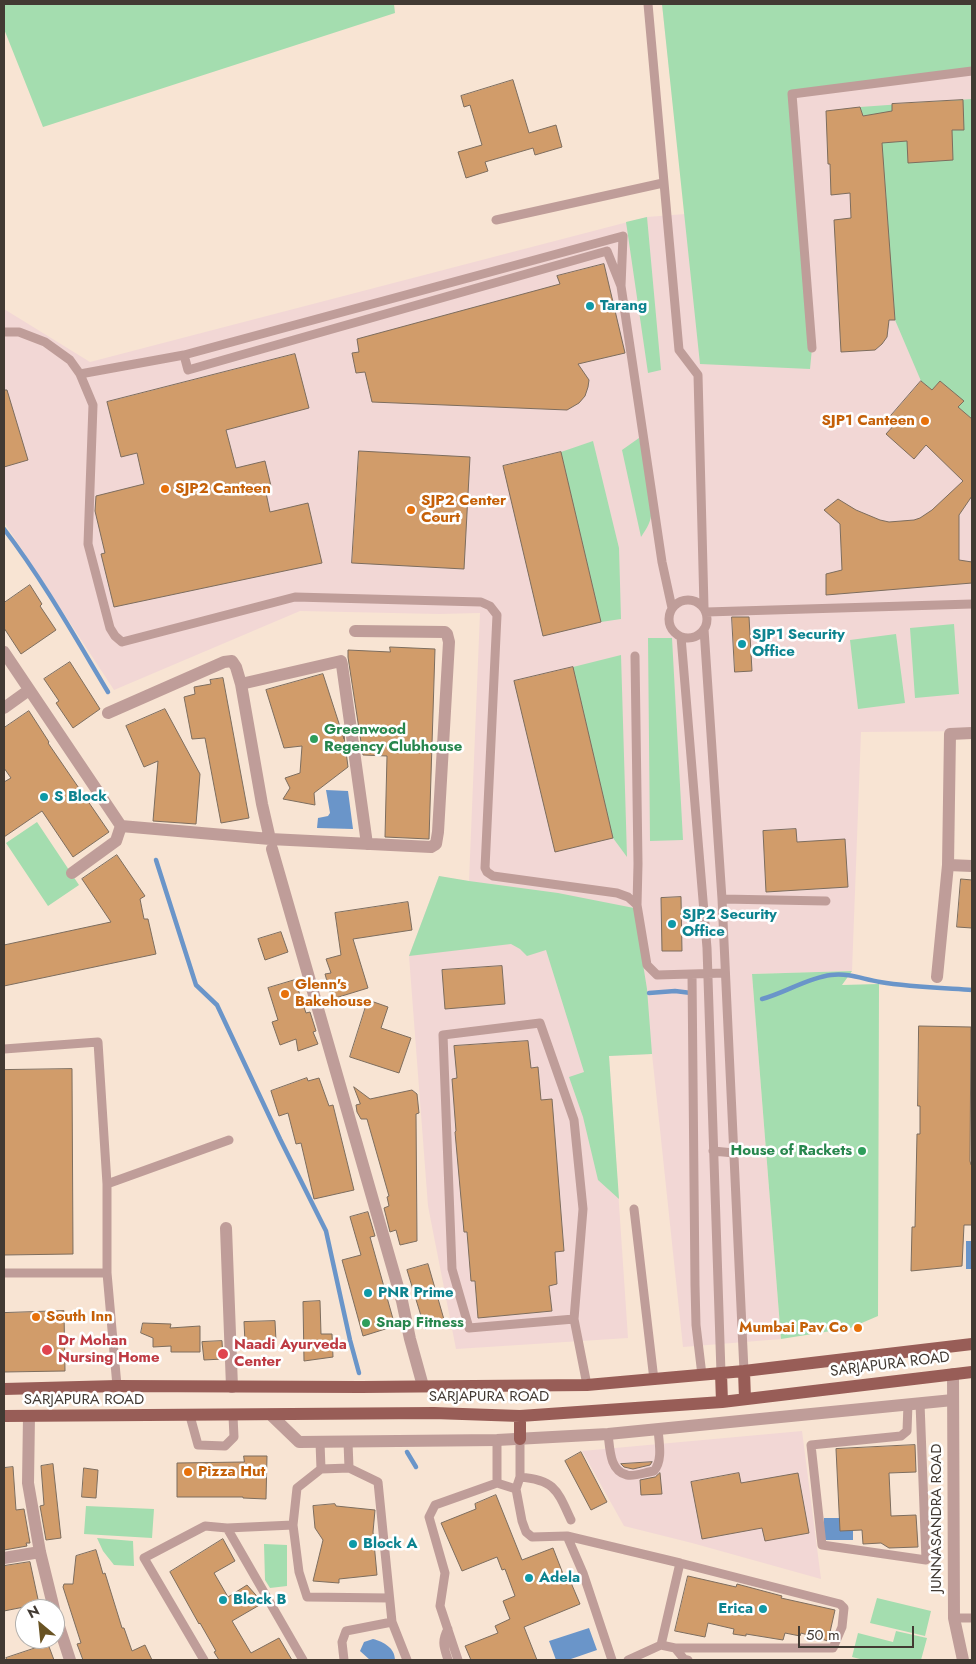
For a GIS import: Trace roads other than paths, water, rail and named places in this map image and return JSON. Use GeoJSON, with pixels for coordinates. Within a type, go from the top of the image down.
{"type":"FeatureCollection","features":[{"type":"Feature","properties":{"kind":"main road","name":"SARJAPURA ROAD"},"geometry":{"type":"LineString","coordinates":[[4,1388],[588,1385],[744,1372],[972,1344]]}},
{"type":"Feature","properties":{"kind":"main road"},"geometry":{"type":"LineString","coordinates":[[744,1372],[745,1399]]}},
{"type":"Feature","properties":{"kind":"main road","name":"SARJAPURA ROAD"},"geometry":{"type":"LineString","coordinates":[[4,1416],[233,1416],[434,1413],[520,1416],[722,1402],[972,1372]]}},
{"type":"Feature","properties":{"kind":"main road"},"geometry":{"type":"LineString","coordinates":[[721,1373],[722,1402]]}},
{"type":"Feature","properties":{"kind":"main road"},"geometry":{"type":"LineString","coordinates":[[520,1416],[520,1439]]}},
{"type":"Feature","properties":{"kind":"street"},"geometry":{"type":"LineString","coordinates":[[4,652],[121,826],[271,844],[367,844],[427,848],[436,844],[447,634],[445,632],[355,631]]}},
{"type":"Feature","properties":{"kind":"street"},"geometry":{"type":"LineString","coordinates":[[108,713],[224,662],[232,661],[236,667],[241,684],[271,844],[399,1292],[423,1386]]}},
{"type":"Feature","properties":{"kind":"street"},"geometry":{"type":"LineString","coordinates":[[241,684],[338,661],[342,663],[367,844]]}},
{"type":"Feature","properties":{"kind":"street"},"geometry":{"type":"LineString","coordinates":[[4,708],[29,690]]}},
{"type":"Feature","properties":{"kind":"street"},"geometry":{"type":"LineString","coordinates":[[937,977],[948,865],[950,734],[972,733]]}},
{"type":"Feature","properties":{"kind":"street"},"geometry":{"type":"LineString","coordinates":[[72,872],[116,841],[121,826]]}},
{"type":"Feature","properties":{"kind":"street"},"geometry":{"type":"LineString","coordinates":[[948,865],[972,866]]}},
{"type":"Feature","properties":{"kind":"street"},"geometry":{"type":"LineString","coordinates":[[226,1228],[232,1387]]}},
{"type":"Feature","properties":{"kind":"street","name":"JUNNASANDRA ROAD"},"geometry":{"type":"LineString","coordinates":[[953,1374],[954,1618],[963,1660]]}},
{"type":"Feature","properties":{"kind":"street"},"geometry":{"type":"LineString","coordinates":[[271,1415],[298,1442],[497,1440],[608,1434],[953,1400]]}},
{"type":"Feature","properties":{"kind":"street"},"geometry":{"type":"LineString","coordinates":[[29,1416],[28,1483],[40,1552],[52,1599]]}},
{"type":"Feature","properties":{"kind":"street"},"geometry":{"type":"LineString","coordinates":[[4,1558],[40,1552]]}},
{"type":"Feature","properties":{"kind":"street"},"geometry":{"type":"LineString","coordinates":[[65,1645],[70,1660]]}},
{"type":"Feature","properties":{"kind":"lane"},"geometry":{"type":"LineString","coordinates":[[648,4],[662,183],[679,350],[698,375],[705,610],[707,624],[700,634],[694,637],[681,637],[671,628],[669,615],[672,608],[688,600],[694,600],[705,610],[972,604]]}},
{"type":"Feature","properties":{"kind":"lane"},"geometry":{"type":"LineString","coordinates":[[812,348],[792,94],[972,71]]}},
{"type":"Feature","properties":{"kind":"lane"},"geometry":{"type":"LineString","coordinates":[[496,220],[662,183]]}},
{"type":"Feature","properties":{"kind":"lane"},"geometry":{"type":"LineString","coordinates":[[80,374],[184,355],[623,236],[621,286],[662,562],[672,608]]}},
{"type":"Feature","properties":{"kind":"lane"},"geometry":{"type":"LineString","coordinates":[[184,355],[188,370],[607,252],[621,286]]}},
{"type":"Feature","properties":{"kind":"lane"},"geometry":{"type":"LineString","coordinates":[[4,332],[19,332],[45,342],[70,360],[80,374],[93,405],[88,544],[110,628],[115,636],[122,642],[296,597],[481,602],[490,606],[496,615],[485,868],[493,876],[617,893],[628,897],[637,905]]}},
{"type":"Feature","properties":{"kind":"lane"},"geometry":{"type":"LineString","coordinates":[[704,629],[722,899],[744,1372]]}},
{"type":"Feature","properties":{"kind":"lane"},"geometry":{"type":"LineString","coordinates":[[681,637],[707,948],[721,1373]]}},
{"type":"Feature","properties":{"kind":"lane"},"geometry":{"type":"LineString","coordinates":[[636,656],[637,905],[647,965],[651,972],[657,975],[725,973]]}},
{"type":"Feature","properties":{"kind":"lane"},"geometry":{"type":"LineString","coordinates":[[722,899],[826,900]]}},
{"type":"Feature","properties":{"kind":"lane"},"geometry":{"type":"LineString","coordinates":[[692,974],[695,1285],[696,1325],[702,1376]]}},
{"type":"Feature","properties":{"kind":"lane"},"geometry":{"type":"LineString","coordinates":[[574,1319],[469,1328],[452,1269],[443,1035],[540,1024],[574,1120],[583,1209],[574,1319],[588,1385]]}},
{"type":"Feature","properties":{"kind":"lane"},"geometry":{"type":"LineString","coordinates":[[4,1049],[98,1042],[107,1184],[107,1273],[117,1386]]}},
{"type":"Feature","properties":{"kind":"lane"},"geometry":{"type":"LineString","coordinates":[[107,1184],[229,1140]]}},
{"type":"Feature","properties":{"kind":"lane"},"geometry":{"type":"LineString","coordinates":[[713,1150],[734,1153]]}},
{"type":"Feature","properties":{"kind":"lane"},"geometry":{"type":"LineString","coordinates":[[634,1208],[654,1380]]}},
{"type":"Feature","properties":{"kind":"lane"},"geometry":{"type":"LineString","coordinates":[[4,1273],[107,1273]]}},
{"type":"Feature","properties":{"kind":"lane"},"geometry":{"type":"LineString","coordinates":[[914,1404],[926,1560],[822,1546],[811,1445],[902,1436],[907,1431],[914,1404]]}},
{"type":"Feature","properties":{"kind":"lane"},"geometry":{"type":"LineString","coordinates":[[190,1416],[198,1445],[225,1446],[234,1437],[233,1416]]}},
{"type":"Feature","properties":{"kind":"lane"},"geometry":{"type":"LineString","coordinates":[[608,1434],[612,1463],[627,1475],[654,1471],[658,1467],[660,1454],[658,1429]]}},
{"type":"Feature","properties":{"kind":"lane"},"geometry":{"type":"LineString","coordinates":[[520,1439],[520,1477],[516,1489],[522,1521],[526,1532],[532,1537],[567,1536],[840,1604],[844,1608],[842,1627],[833,1648],[675,1648],[661,1645],[628,1660]]}},
{"type":"Feature","properties":{"kind":"lane"},"geometry":{"type":"LineString","coordinates":[[496,1483],[497,1440]]}},
{"type":"Feature","properties":{"kind":"lane"},"geometry":{"type":"LineString","coordinates":[[320,1442],[321,1469]]}},
{"type":"Feature","properties":{"kind":"lane"},"geometry":{"type":"LineString","coordinates":[[348,1442],[349,1468]]}},
{"type":"Feature","properties":{"kind":"lane"},"geometry":{"type":"LineString","coordinates":[[389,1598],[307,1597],[299,1572],[293,1525],[297,1488],[321,1469],[349,1468],[378,1482],[392,1622],[407,1660]]}},
{"type":"Feature","properties":{"kind":"lane"},"geometry":{"type":"LineString","coordinates":[[520,1477],[536,1478],[547,1483],[558,1493],[571,1520]]}},
{"type":"Feature","properties":{"kind":"lane"},"geometry":{"type":"LineString","coordinates":[[458,1660],[440,1606],[445,1573],[428,1517],[434,1505],[496,1483],[516,1489]]}},
{"type":"Feature","properties":{"kind":"lane"},"geometry":{"type":"LineString","coordinates":[[204,1660],[144,1558],[205,1526],[227,1528],[293,1525]]}},
{"type":"Feature","properties":{"kind":"lane"},"geometry":{"type":"LineString","coordinates":[[227,1528],[303,1660]]}},
{"type":"Feature","properties":{"kind":"lane"},"geometry":{"type":"LineString","coordinates":[[567,1536],[583,1573],[612,1660]]}},
{"type":"Feature","properties":{"kind":"lane"},"geometry":{"type":"LineString","coordinates":[[661,1645],[680,1563]]}},
{"type":"Feature","properties":{"kind":"lane"},"geometry":{"type":"LineString","coordinates":[[954,1618],[972,1618]]}},
{"type":"Feature","properties":{"kind":"lane"},"geometry":{"type":"LineString","coordinates":[[344,1660],[342,1642],[346,1631],[392,1622]]}},
{"type":"Feature","properties":{"kind":"lane"},"geometry":{"type":"LineString","coordinates":[[448,1629],[443,1638],[448,1660]]}},
{"type":"Feature","properties":{"kind":"lane"},"geometry":{"type":"LineString","coordinates":[[675,1648],[684,1659],[688,1660]]}},
{"type":"Feature","properties":{"kind":"water"},"geometry":{"type":"Polygon","coordinates":[[[326,790],[348,791],[353,829],[317,828],[318,818],[328,816],[330,813],[326,790]]]}},
{"type":"Feature","properties":{"kind":"water"},"geometry":{"type":"Polygon","coordinates":[[[966,1241],[972,1241],[972,1269],[966,1269],[966,1241]]]}},
{"type":"Feature","properties":{"kind":"water"},"geometry":{"type":"Polygon","coordinates":[[[824,1518],[853,1518],[853,1540],[824,1540],[824,1518]]]}},
{"type":"Feature","properties":{"kind":"water"},"geometry":{"type":"Polygon","coordinates":[[[589,1628],[597,1650],[568,1660],[556,1660],[549,1641],[589,1628]]]}},
{"type":"Feature","properties":{"kind":"water"},"geometry":{"type":"Polygon","coordinates":[[[373,1639],[388,1646],[395,1656],[395,1660],[370,1660],[360,1651],[364,1642],[373,1639]]]}},
{"type":"Feature","properties":{"kind":"waterway"},"geometry":{"type":"LineString","coordinates":[[4,529],[45,588],[108,692]]}},
{"type":"Feature","properties":{"kind":"waterway"},"geometry":{"type":"LineString","coordinates":[[156,860],[196,985],[217,1005],[326,1231],[359,1373]]}},
{"type":"Feature","properties":{"kind":"waterway"},"geometry":{"type":"LineString","coordinates":[[762,999],[813,979],[831,975],[850,976],[903,985],[972,990]]}},
{"type":"Feature","properties":{"kind":"waterway"},"geometry":{"type":"LineString","coordinates":[[649,993],[675,991],[691,993]]}},
{"type":"Feature","properties":{"kind":"waterway"},"geometry":{"type":"LineString","coordinates":[[407,1452],[416,1467]]}},
{"type":"Feature","properties":{"kind":"place","name":"Tarang"},"geometry":{"type":"Point","coordinates":[590,306]}},
{"type":"Feature","properties":{"kind":"place","name":"SJP1 Canteen"},"geometry":{"type":"Point","coordinates":[925,421]}},
{"type":"Feature","properties":{"kind":"place","name":"SJP2 Canteen"},"geometry":{"type":"Point","coordinates":[165,489]}},
{"type":"Feature","properties":{"kind":"place","name":"SJP2 Center Court"},"geometry":{"type":"Point","coordinates":[411,510]}},
{"type":"Feature","properties":{"kind":"place","name":"SJP1 Security Office"},"geometry":{"type":"Point","coordinates":[742,644]}},
{"type":"Feature","properties":{"kind":"place","name":"Greenwood Regency Clubhouse"},"geometry":{"type":"Point","coordinates":[314,739]}},
{"type":"Feature","properties":{"kind":"place","name":"S Block"},"geometry":{"type":"Point","coordinates":[44,797]}},
{"type":"Feature","properties":{"kind":"place","name":"SJP2 Security Office"},"geometry":{"type":"Point","coordinates":[672,924]}},
{"type":"Feature","properties":{"kind":"place","name":"Glenn's Bakehouse"},"geometry":{"type":"Point","coordinates":[285,994]}},
{"type":"Feature","properties":{"kind":"place","name":"House of Rackets"},"geometry":{"type":"Point","coordinates":[862,1151]}},
{"type":"Feature","properties":{"kind":"place","name":"PNR Prime"},"geometry":{"type":"Point","coordinates":[368,1293]}},
{"type":"Feature","properties":{"kind":"place","name":"South Inn"},"geometry":{"type":"Point","coordinates":[36,1317]}},
{"type":"Feature","properties":{"kind":"place","name":"Snap Fitness"},"geometry":{"type":"Point","coordinates":[366,1323]}},
{"type":"Feature","properties":{"kind":"place","name":"Mumbai Pav Co"},"geometry":{"type":"Point","coordinates":[858,1328]}},
{"type":"Feature","properties":{"kind":"place","name":"Dr Mohan Nursing Home"},"geometry":{"type":"Point","coordinates":[47,1350]}},
{"type":"Feature","properties":{"kind":"place","name":"Naadi Ayurveda Center"},"geometry":{"type":"Point","coordinates":[223,1354]}},
{"type":"Feature","properties":{"kind":"place","name":"Pizza Hut"},"geometry":{"type":"Point","coordinates":[188,1472]}},
{"type":"Feature","properties":{"kind":"place","name":"Block A"},"geometry":{"type":"Point","coordinates":[353,1544]}},
{"type":"Feature","properties":{"kind":"place","name":"Adela"},"geometry":{"type":"Point","coordinates":[529,1578]}},
{"type":"Feature","properties":{"kind":"place","name":"Block B"},"geometry":{"type":"Point","coordinates":[223,1600]}},
{"type":"Feature","properties":{"kind":"place","name":"Erica"},"geometry":{"type":"Point","coordinates":[763,1609]}}]}
